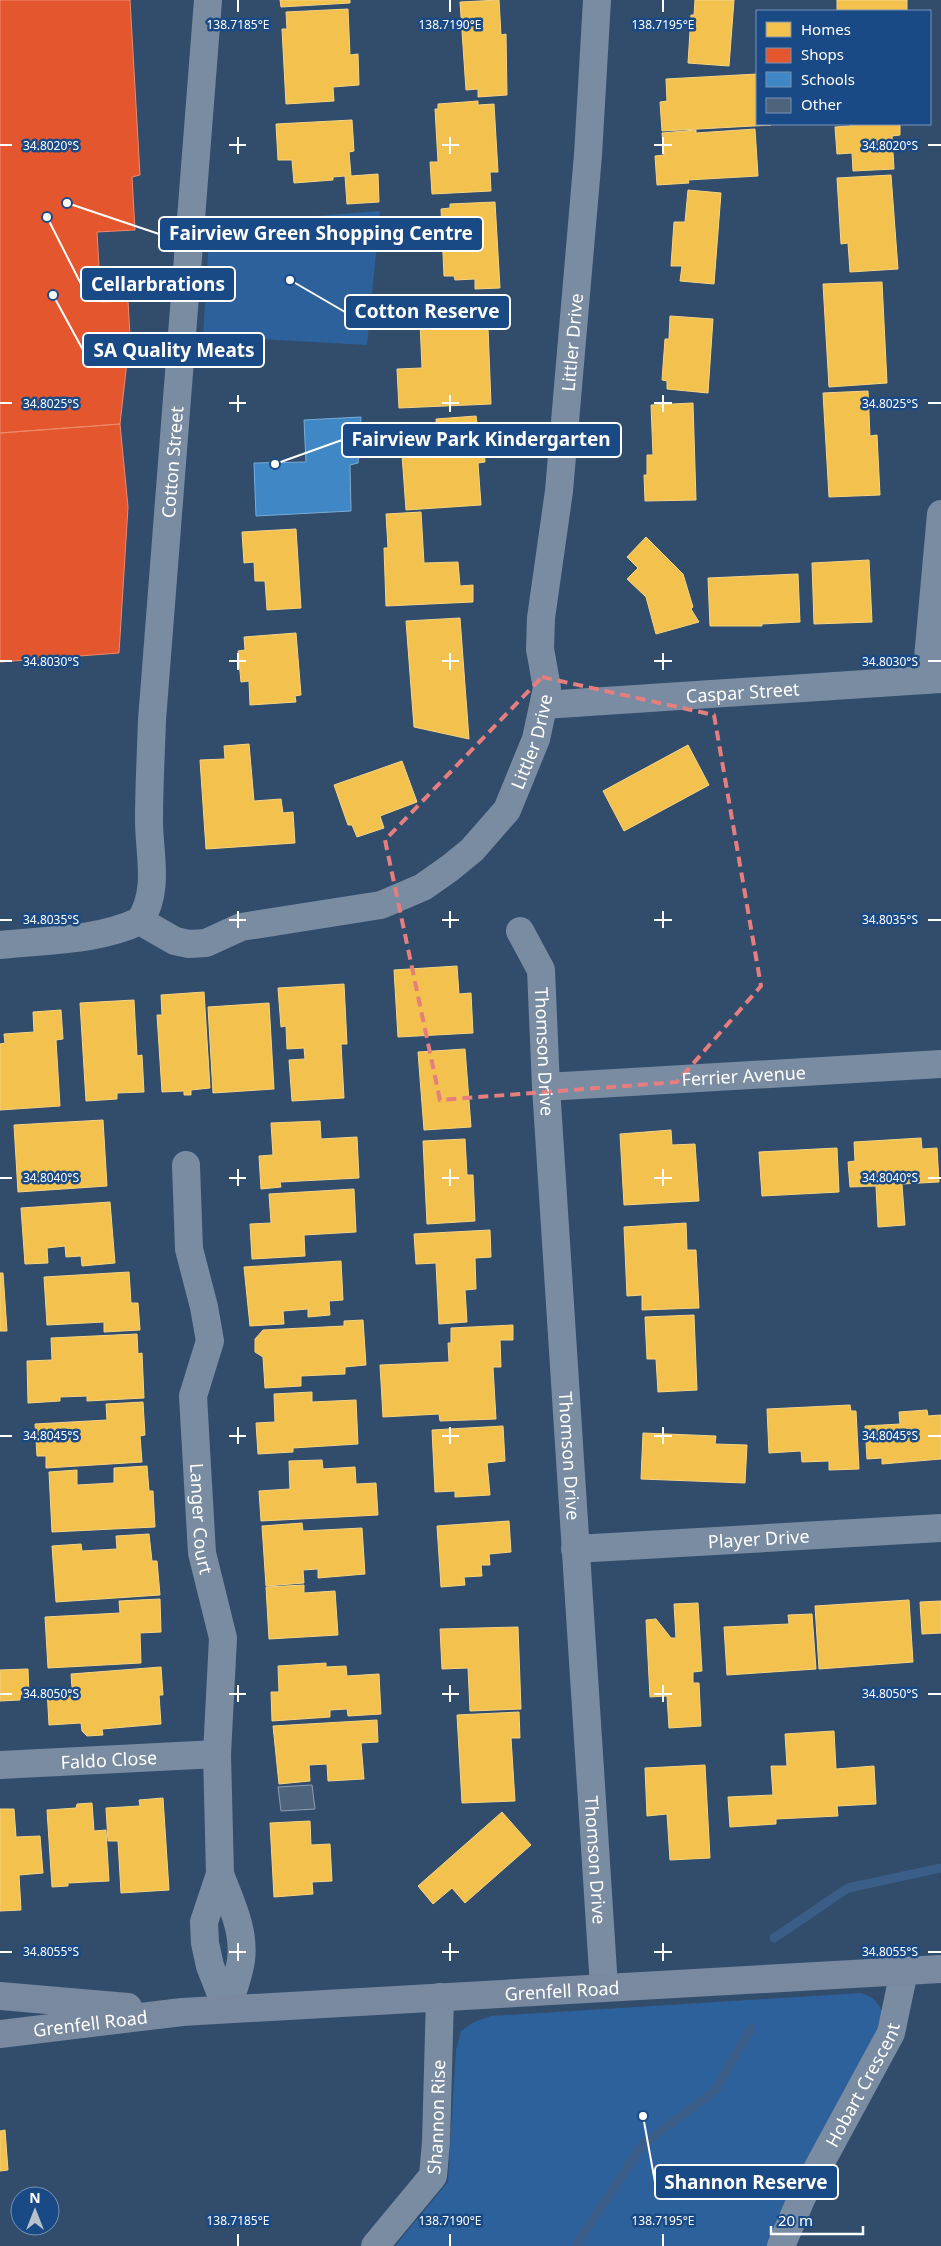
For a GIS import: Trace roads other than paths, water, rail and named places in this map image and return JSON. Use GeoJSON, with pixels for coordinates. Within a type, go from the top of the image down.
{"type":"FeatureCollection","features":[{"type":"Feature","properties":{"kind":"main road","name":"Grenfell Road"},"geometry":{"type":"LineString","coordinates":[[0,2034],[182,2012],[941,1969]]}},
{"type":"Feature","properties":{"kind":"main road","name":"Grenfell Road"},"geometry":{"type":"LineString","coordinates":[[0,1996],[182,2012]]}},
{"type":"Feature","properties":{"kind":"street","name":"Cotton Street"},"geometry":{"type":"LineString","coordinates":[[140,921],[147,910],[153,884],[149,821],[152,720],[208,0]]}},
{"type":"Feature","properties":{"kind":"street","name":"Littler Drive"},"geometry":{"type":"LineString","coordinates":[[140,921],[175,941],[189,944],[206,943],[241,927],[381,905],[423,886],[472,850],[507,810],[536,739],[548,688],[540,649],[541,618],[559,491],[588,155],[597,0]]}},
{"type":"Feature","properties":{"kind":"street"},"geometry":{"type":"LineString","coordinates":[[934,679],[941,514]]}},
{"type":"Feature","properties":{"kind":"street","name":"Caspar Street"},"geometry":{"type":"LineString","coordinates":[[544,705],[934,679]]}},
{"type":"Feature","properties":{"kind":"street"},"geometry":{"type":"LineString","coordinates":[[0,945],[102,935],[123,929],[140,921]]}},
{"type":"Feature","properties":{"kind":"street","name":"Thomson Drive"},"geometry":{"type":"LineString","coordinates":[[520,931],[542,970],[546,1087],[604,1987]]}},
{"type":"Feature","properties":{"kind":"street","name":"Ferrier Avenue"},"geometry":{"type":"LineString","coordinates":[[546,1087],[941,1064]]}},
{"type":"Feature","properties":{"kind":"street","name":"Langer Court"},"geometry":{"type":"LineString","coordinates":[[186,1165],[189,1249],[204,1307],[210,1341],[193,1396],[202,1553],[223,1638],[217,1754],[220,1874],[238,1921],[242,1942],[241,1960],[227,2009]]}},
{"type":"Feature","properties":{"kind":"street","name":"Player Drive"},"geometry":{"type":"LineString","coordinates":[[575,1549],[941,1528]]}},
{"type":"Feature","properties":{"kind":"street","name":"Faldo Close"},"geometry":{"type":"LineString","coordinates":[[0,1765],[217,1754]]}},
{"type":"Feature","properties":{"kind":"street","name":"Langer Court"},"geometry":{"type":"LineString","coordinates":[[220,1874],[204,1922],[205,1943],[210,1966],[227,2009]]}},
{"type":"Feature","properties":{"kind":"street","name":"Hobart Crescent"},"geometry":{"type":"LineString","coordinates":[[781,2246],[802,2197],[891,2033],[904,1971]]}},
{"type":"Feature","properties":{"kind":"street","name":"Shannon Rise"},"geometry":{"type":"LineString","coordinates":[[375,2246],[433,2176],[436,2142],[440,1997]]}},
{"type":"Feature","properties":{"kind":"waterway"},"geometry":{"type":"LineString","coordinates":[[774,1938],[848,1888],[941,1868]]}},
{"type":"Feature","properties":{"kind":"waterway"},"geometry":{"type":"LineString","coordinates":[[576,2246],[643,2144],[715,2091],[751,2028]]}},
{"type":"Feature","properties":{"kind":"place","name":"Fairview Green Shopping Centre"},"geometry":{"type":"Point","coordinates":[67,203]}},
{"type":"Feature","properties":{"kind":"place","name":"Cellarbrations"},"geometry":{"type":"Point","coordinates":[47,217]}},
{"type":"Feature","properties":{"kind":"place","name":"Cotton Reserve"},"geometry":{"type":"Point","coordinates":[290,280]}},
{"type":"Feature","properties":{"kind":"place","name":"SA Quality Meats"},"geometry":{"type":"Point","coordinates":[53,295]}},
{"type":"Feature","properties":{"kind":"place","name":"Fairview Park Kindergarten"},"geometry":{"type":"Point","coordinates":[275,464]}},
{"type":"Feature","properties":{"kind":"place","name":"Shannon Reserve"},"geometry":{"type":"Point","coordinates":[643,2116]}}]}
